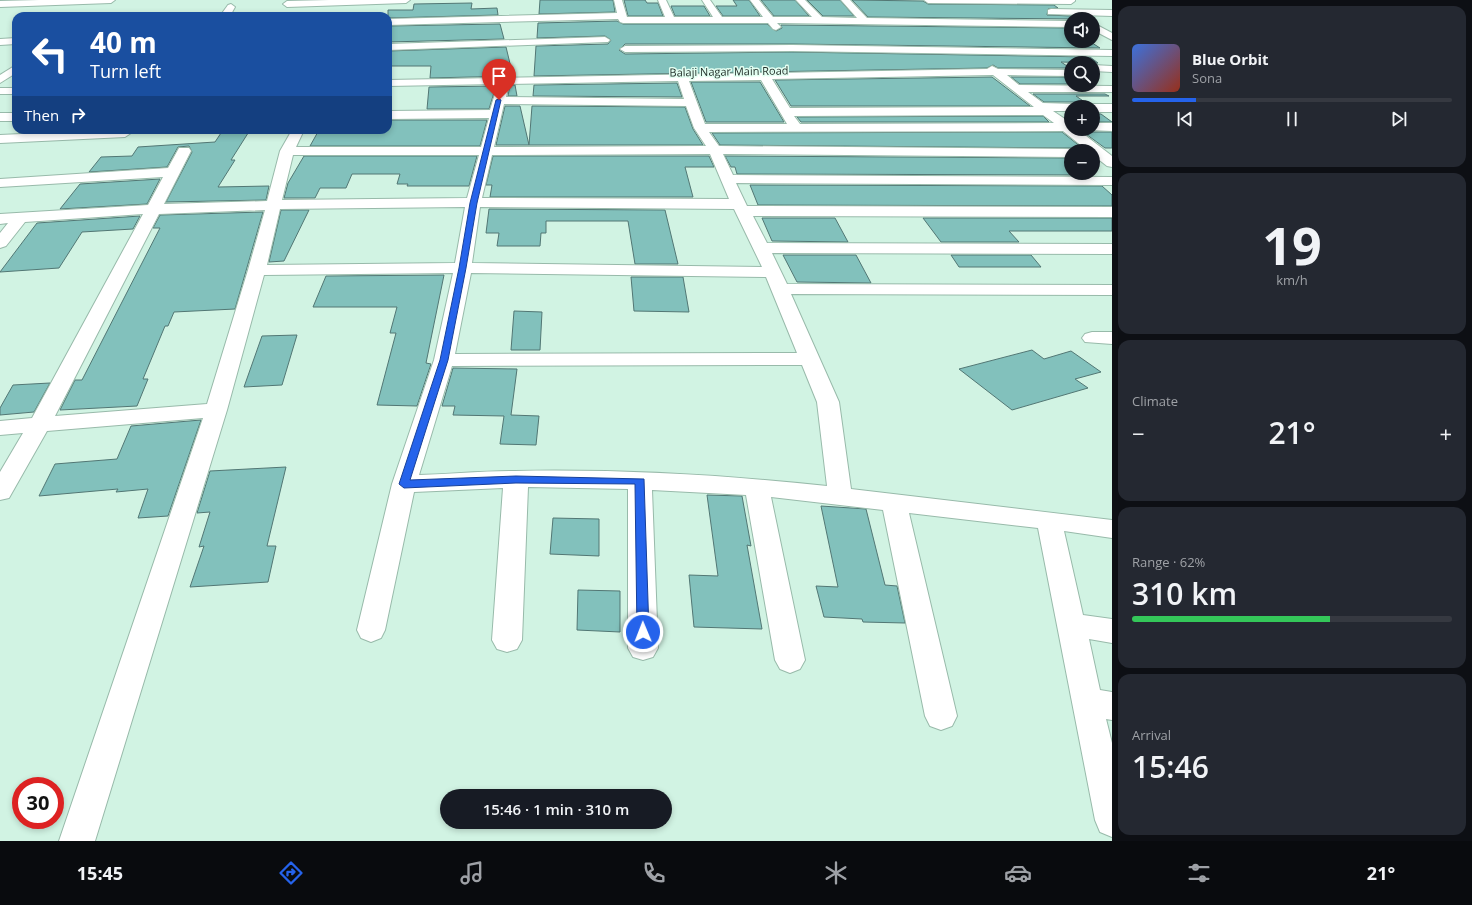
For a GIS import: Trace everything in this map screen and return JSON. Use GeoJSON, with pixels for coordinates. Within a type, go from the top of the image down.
{"type":"FeatureCollection","features":[{"type":"Feature","properties":{"kind":"street"},"geometry":{"type":"LineString","coordinates":[[85,12],[99,0]]}},
{"type":"Feature","properties":{"kind":"street"},"geometry":{"type":"LineString","coordinates":[[0,4],[111,0]]}},
{"type":"Feature","properties":{"kind":"street"},"geometry":{"type":"LineString","coordinates":[[288,5],[349,4],[406,0]]}},
{"type":"Feature","properties":{"kind":"street"},"geometry":{"type":"LineString","coordinates":[[618,0],[623,20],[864,20],[1064,24]]}},
{"type":"Feature","properties":{"kind":"street"},"geometry":{"type":"LineString","coordinates":[[662,0],[671,20]]}},
{"type":"Feature","properties":{"kind":"street"},"geometry":{"type":"LineString","coordinates":[[706,0],[719,20]]}},
{"type":"Feature","properties":{"kind":"street"},"geometry":{"type":"LineString","coordinates":[[754,0],[782,34],[766,34]]}},
{"type":"Feature","properties":{"kind":"street"},"geometry":{"type":"LineString","coordinates":[[800,0],[820,20]]}},
{"type":"Feature","properties":{"kind":"street"},"geometry":{"type":"LineString","coordinates":[[845,0],[864,20]]}},
{"type":"Feature","properties":{"kind":"street"},"geometry":{"type":"LineString","coordinates":[[928,0],[1083,1]]}},
{"type":"Feature","properties":{"kind":"street"},"geometry":{"type":"LineString","coordinates":[[1053,0],[1072,12]]}},
{"type":"Feature","properties":{"kind":"street"},"geometry":{"type":"LineString","coordinates":[[13,12],[26,3]]}},
{"type":"Feature","properties":{"kind":"street"},"geometry":{"type":"LineString","coordinates":[[228,12],[231,7]]}},
{"type":"Feature","properties":{"kind":"street"},"geometry":{"type":"LineString","coordinates":[[852,8],[868,8]]}},
{"type":"Feature","properties":{"kind":"street"},"geometry":{"type":"LineString","coordinates":[[1040,12],[1064,12]]}},
{"type":"Feature","properties":{"kind":"street"},"geometry":{"type":"LineString","coordinates":[[1100,13],[1112,13]]}},
{"type":"Feature","properties":{"kind":"street"},"geometry":{"type":"LineString","coordinates":[[392,22],[623,16]]}},
{"type":"Feature","properties":{"kind":"street"},"geometry":{"type":"LineString","coordinates":[[1100,25],[1112,25]]}},
{"type":"Feature","properties":{"kind":"street"},"geometry":{"type":"LineString","coordinates":[[1100,30],[1112,38]]}},
{"type":"Feature","properties":{"kind":"street"},"geometry":{"type":"LineString","coordinates":[[1100,38],[1112,38]]}},
{"type":"Feature","properties":{"kind":"street"},"geometry":{"type":"LineString","coordinates":[[785,39],[806,64]]}},
{"type":"Feature","properties":{"kind":"street"},"geometry":{"type":"LineString","coordinates":[[392,47],[605,40]]}},
{"type":"Feature","properties":{"kind":"street"},"geometry":{"type":"LineString","coordinates":[[0,42],[12,41]]}},
{"type":"Feature","properties":{"kind":"street"},"geometry":{"type":"LineString","coordinates":[[625,49],[792,48],[1112,53]]}},
{"type":"Feature","properties":{"kind":"street","name":"Balaji Nagar Main Road"},"geometry":{"type":"LineString","coordinates":[[392,78],[806,64],[993,70],[1064,68]]}},
{"type":"Feature","properties":{"kind":"street"},"geometry":{"type":"LineString","coordinates":[[2,78],[12,66]]}},
{"type":"Feature","properties":{"kind":"street"},"geometry":{"type":"LineString","coordinates":[[1100,68],[1112,69]]}},
{"type":"Feature","properties":{"kind":"street"},"geometry":{"type":"LineString","coordinates":[[392,83],[682,78],[993,70],[1064,73]]}},
{"type":"Feature","properties":{"kind":"street"},"geometry":{"type":"LineString","coordinates":[[993,70],[1014,93],[1029,98],[1064,124]]}},
{"type":"Feature","properties":{"kind":"street"},"geometry":{"type":"LineString","coordinates":[[1100,73],[1112,73]]}},
{"type":"Feature","properties":{"kind":"street"},"geometry":{"type":"LineString","coordinates":[[764,76],[796,128]]}},
{"type":"Feature","properties":{"kind":"street"},"geometry":{"type":"LineString","coordinates":[[682,78],[700,128],[715,150],[740,208],[773,272],[828,402],[840,497]]}},
{"type":"Feature","properties":{"kind":"street"},"geometry":{"type":"LineString","coordinates":[[371,630],[404,484],[444,360],[463,268],[473,203],[485,150],[504,81]]}},
{"type":"Feature","properties":{"kind":"street"},"geometry":{"type":"LineString","coordinates":[[1014,93],[1112,89]]}},
{"type":"Feature","properties":{"kind":"street"},"geometry":{"type":"LineString","coordinates":[[0,91],[12,91]]}},
{"type":"Feature","properties":{"kind":"street"},"geometry":{"type":"LineString","coordinates":[[779,100],[794,100]]}},
{"type":"Feature","properties":{"kind":"street"},"geometry":{"type":"LineString","coordinates":[[392,115],[496,107],[691,103]]}},
{"type":"Feature","properties":{"kind":"street"},"geometry":{"type":"LineString","coordinates":[[786,112],[1064,108]]}},
{"type":"Feature","properties":{"kind":"street"},"geometry":{"type":"LineString","coordinates":[[1100,108],[1112,108]]}},
{"type":"Feature","properties":{"kind":"street"},"geometry":{"type":"LineString","coordinates":[[0,117],[12,117]]}},
{"type":"Feature","properties":{"kind":"street"},"geometry":{"type":"LineString","coordinates":[[700,128],[1064,127]]}},
{"type":"Feature","properties":{"kind":"street"},"geometry":{"type":"LineString","coordinates":[[1100,127],[1112,127]]}},
{"type":"Feature","properties":{"kind":"street"},"geometry":{"type":"LineString","coordinates":[[0,139],[91,134]]}},
{"type":"Feature","properties":{"kind":"street"},"geometry":{"type":"LineString","coordinates":[[110,147],[125,134]]}},
{"type":"Feature","properties":{"kind":"street"},"geometry":{"type":"LineString","coordinates":[[77,841],[216,410],[257,270],[272,205],[287,151],[296,134]]}},
{"type":"Feature","properties":{"kind":"street"},"geometry":{"type":"LineString","coordinates":[[1080,136],[1112,163]]}},
{"type":"Feature","properties":{"kind":"street"},"geometry":{"type":"LineString","coordinates":[[287,151],[715,150],[1064,153]]}},
{"type":"Feature","properties":{"kind":"street"},"geometry":{"type":"LineString","coordinates":[[0,492],[40,424],[184,151]]}},
{"type":"Feature","properties":{"kind":"street"},"geometry":{"type":"LineString","coordinates":[[0,183],[172,172]]}},
{"type":"Feature","properties":{"kind":"street"},"geometry":{"type":"LineString","coordinates":[[728,179],[1112,181]]}},
{"type":"Feature","properties":{"kind":"street"},"geometry":{"type":"LineString","coordinates":[[0,219],[272,205],[473,203],[740,208],[1112,212]]}},
{"type":"Feature","properties":{"kind":"street"},"geometry":{"type":"LineString","coordinates":[[0,243],[21,217]]}},
{"type":"Feature","properties":{"kind":"street"},"geometry":{"type":"LineString","coordinates":[[760,248],[1112,249]]}},
{"type":"Feature","properties":{"kind":"street"},"geometry":{"type":"LineString","coordinates":[[257,270],[463,268],[773,272]]}},
{"type":"Feature","properties":{"kind":"street"},"geometry":{"type":"LineString","coordinates":[[780,289],[1112,290]]}},
{"type":"Feature","properties":{"kind":"street"},"geometry":{"type":"LineString","coordinates":[[1092,338],[1112,338]]}},
{"type":"Feature","properties":{"kind":"street"},"geometry":{"type":"LineString","coordinates":[[444,360],[810,359]]}},
{"type":"Feature","properties":{"kind":"street"},"geometry":{"type":"LineString","coordinates":[[0,428],[216,410]]}},
{"type":"Feature","properties":{"kind":"street"},"geometry":{"type":"LineString","coordinates":[[404,484],[516,479],[640,481],[757,487],[1049,520],[1112,530]]}},
{"type":"Feature","properties":{"kind":"street"},"geometry":{"type":"LineString","coordinates":[[507,640],[516,479]]}},
{"type":"Feature","properties":{"kind":"street"},"geometry":{"type":"LineString","coordinates":[[640,481],[643,648]]}},
{"type":"Feature","properties":{"kind":"street"},"geometry":{"type":"LineString","coordinates":[[757,487],[790,660]]}},
{"type":"Feature","properties":{"kind":"street"},"geometry":{"type":"LineString","coordinates":[[894,502],[941,716]]}},
{"type":"Feature","properties":{"kind":"street"},"geometry":{"type":"LineString","coordinates":[[1049,520],[1072,625],[1100,703],[1112,820]]}},
{"type":"Feature","properties":{"kind":"street"},"geometry":{"type":"LineString","coordinates":[[1072,625],[1112,631]]}},
{"type":"Feature","properties":{"kind":"building"},"geometry":{"type":"Polygon","coordinates":[[[540,0],[613,0],[615,12],[539,14],[540,0]]]}},
{"type":"Feature","properties":{"kind":"building"},"geometry":{"type":"Polygon","coordinates":[[[624,0],[645,0],[647,3],[658,3],[663,16],[628,16],[624,0]]]}},
{"type":"Feature","properties":{"kind":"building"},"geometry":{"type":"Polygon","coordinates":[[[733,0],[749,0],[760,16],[723,16],[716,6],[737,6],[733,0]]]}},
{"type":"Feature","properties":{"kind":"building"},"geometry":{"type":"Polygon","coordinates":[[[761,0],[795,0],[809,16],[774,16],[761,0]]]}},
{"type":"Feature","properties":{"kind":"building"},"geometry":{"type":"Polygon","coordinates":[[[807,0],[840,0],[854,16],[823,16],[807,0]]]}},
{"type":"Feature","properties":{"kind":"building"},"geometry":{"type":"Polygon","coordinates":[[[852,0],[923,1],[928,4],[1054,5],[1058,8],[1048,9],[1047,15],[1064,16],[1064,19],[868,17],[852,0]]]}},
{"type":"Feature","properties":{"kind":"building"},"geometry":{"type":"Polygon","coordinates":[[[472,3],[471,9],[497,8],[498,15],[392,18],[392,12],[388,12],[388,10],[413,10],[414,4],[472,3]]]}},
{"type":"Feature","properties":{"kind":"building"},"geometry":{"type":"Polygon","coordinates":[[[671,6],[704,6],[710,16],[675,16],[671,6]]]}},
{"type":"Feature","properties":{"kind":"building"},"geometry":{"type":"Polygon","coordinates":[[[617,21],[623,24],[767,24],[776,31],[782,28],[781,25],[1064,28],[1064,48],[792,44],[625,44],[619,50],[625,54],[792,52],[1064,57],[1064,62],[1061,62],[1064,64],[1064,68],[998,68],[993,65],[987,68],[534,76],[536,46],[608,44],[611,40],[605,36],[537,38],[538,23],[617,21]]]}},
{"type":"Feature","properties":{"kind":"building"},"geometry":{"type":"Polygon","coordinates":[[[500,24],[504,39],[392,42],[392,26],[500,24]]]}},
{"type":"Feature","properties":{"kind":"building"},"geometry":{"type":"Polygon","coordinates":[[[506,47],[513,76],[430,78],[431,66],[392,66],[392,51],[506,47]]]}},
{"type":"Feature","properties":{"kind":"building"},"geometry":{"type":"Polygon","coordinates":[[[992,77],[1030,106],[791,106],[775,80],[992,77]]]}},
{"type":"Feature","properties":{"kind":"building"},"geometry":{"type":"Polygon","coordinates":[[[1011,77],[1064,77],[1064,84],[1020,84],[1011,77]]]}},
{"type":"Feature","properties":{"kind":"building"},"geometry":{"type":"Polygon","coordinates":[[[691,82],[760,82],[784,122],[706,122],[691,82]]]}},
{"type":"Feature","properties":{"kind":"building"},"geometry":{"type":"Polygon","coordinates":[[[677,83],[682,97],[533,96],[534,85],[677,83]]]}},
{"type":"Feature","properties":{"kind":"building"},"geometry":{"type":"Polygon","coordinates":[[[510,85],[515,85],[517,96],[508,96],[510,85]]]}},
{"type":"Feature","properties":{"kind":"building"},"geometry":{"type":"Polygon","coordinates":[[[496,86],[489,109],[427,109],[429,87],[496,86]]]}},
{"type":"Feature","properties":{"kind":"building"},"geometry":{"type":"Polygon","coordinates":[[[1033,94],[1105,94],[1109,96],[1076,96],[1082,100],[1044,102],[1033,94]]]}},
{"type":"Feature","properties":{"kind":"building"},"geometry":{"type":"Polygon","coordinates":[[[505,106],[520,106],[529,145],[496,145],[505,106]]]}},
{"type":"Feature","properties":{"kind":"building"},"geometry":{"type":"Polygon","coordinates":[[[532,106],[685,107],[693,129],[703,145],[529,145],[532,106]]]}},
{"type":"Feature","properties":{"kind":"building"},"geometry":{"type":"Polygon","coordinates":[[[1100,114],[1101,114],[1112,122],[1100,122],[1100,114]]]}},
{"type":"Feature","properties":{"kind":"building"},"geometry":{"type":"Polygon","coordinates":[[[1043,116],[1049,122],[801,122],[797,117],[1043,116]]]}},
{"type":"Feature","properties":{"kind":"building"},"geometry":{"type":"Polygon","coordinates":[[[392,120],[487,120],[480,146],[310,146],[317,134],[392,134],[392,120]]]}},
{"type":"Feature","properties":{"kind":"building"},"geometry":{"type":"Polygon","coordinates":[[[1062,132],[1064,136],[1067,136],[1077,144],[1064,144],[1064,148],[720,145],[712,133],[1062,132]]]}},
{"type":"Feature","properties":{"kind":"building"},"geometry":{"type":"Polygon","coordinates":[[[1100,132],[1112,132],[1112,148],[1105,148],[1089,136],[1100,136],[1100,132]]]}},
{"type":"Feature","properties":{"kind":"building"},"geometry":{"type":"Polygon","coordinates":[[[220,134],[247,134],[231,160],[235,160],[218,187],[269,186],[266,200],[166,202],[192,152],[189,146],[178,147],[167,167],[89,172],[101,157],[132,156],[138,147],[215,142],[220,134]]]}},
{"type":"Feature","properties":{"kind":"building"},"geometry":{"type":"Polygon","coordinates":[[[304,156],[477,156],[469,186],[407,186],[408,184],[397,184],[400,174],[352,174],[346,188],[320,188],[315,198],[284,198],[288,183],[304,156]]]}},
{"type":"Feature","properties":{"kind":"building"},"geometry":{"type":"Polygon","coordinates":[[[493,156],[709,156],[714,167],[685,167],[693,197],[490,197],[492,185],[486,185],[493,156]]]}},
{"type":"Feature","properties":{"kind":"building"},"geometry":{"type":"Polygon","coordinates":[[[725,156],[1064,158],[1064,175],[737,174],[735,167],[731,167],[725,156]]]}},
{"type":"Feature","properties":{"kind":"building"},"geometry":{"type":"Polygon","coordinates":[[[160,179],[147,204],[60,209],[80,184],[160,179]]]}},
{"type":"Feature","properties":{"kind":"building"},"geometry":{"type":"Polygon","coordinates":[[[750,185],[1102,186],[1112,195],[1112,206],[758,205],[750,185]]]}},
{"type":"Feature","properties":{"kind":"building"},"geometry":{"type":"Polygon","coordinates":[[[489,209],[665,210],[678,264],[635,264],[628,221],[546,221],[546,233],[541,233],[540,246],[497,246],[499,233],[486,233],[489,209]]]}},
{"type":"Feature","properties":{"kind":"building"},"geometry":{"type":"Polygon","coordinates":[[[281,210],[309,210],[284,261],[269,262],[281,210]]]}},
{"type":"Feature","properties":{"kind":"building"},"geometry":{"type":"Polygon","coordinates":[[[263,212],[235,309],[174,312],[168,326],[165,326],[143,379],[148,379],[137,406],[60,410],[75,380],[82,380],[160,228],[153,228],[160,215],[263,212]]]}},
{"type":"Feature","properties":{"kind":"building"},"geometry":{"type":"Polygon","coordinates":[[[140,216],[133,229],[82,232],[59,268],[0,272],[37,223],[140,216]]]}},
{"type":"Feature","properties":{"kind":"building"},"geometry":{"type":"Polygon","coordinates":[[[762,218],[835,218],[848,242],[772,241],[762,218]]]}},
{"type":"Feature","properties":{"kind":"building"},"geometry":{"type":"Polygon","coordinates":[[[923,218],[1112,218],[1112,231],[1009,231],[1019,242],[941,242],[923,218]]]}},
{"type":"Feature","properties":{"kind":"building"},"geometry":{"type":"Polygon","coordinates":[[[783,255],[856,255],[871,283],[797,282],[783,255]]]}},
{"type":"Feature","properties":{"kind":"building"},"geometry":{"type":"Polygon","coordinates":[[[951,255],[1031,255],[1041,267],[959,267],[951,255]]]}},
{"type":"Feature","properties":{"kind":"building"},"geometry":{"type":"Polygon","coordinates":[[[444,275],[426,363],[431,364],[417,406],[377,405],[396,333],[390,333],[397,307],[313,307],[326,276],[444,275]]]}},
{"type":"Feature","properties":{"kind":"building"},"geometry":{"type":"Polygon","coordinates":[[[631,277],[683,277],[689,312],[634,311],[631,277]]]}},
{"type":"Feature","properties":{"kind":"building"},"geometry":{"type":"Polygon","coordinates":[[[514,311],[542,312],[540,350],[511,350],[514,311]]]}},
{"type":"Feature","properties":{"kind":"building"},"geometry":{"type":"Polygon","coordinates":[[[297,335],[282,385],[244,387],[262,336],[297,335]]]}},
{"type":"Feature","properties":{"kind":"building"},"geometry":{"type":"Polygon","coordinates":[[[1032,350],[1044,359],[1071,351],[1101,372],[1075,379],[1088,388],[1012,410],[959,369],[1032,350]]]}},
{"type":"Feature","properties":{"kind":"building"},"geometry":{"type":"Polygon","coordinates":[[[453,368],[517,369],[511,415],[539,416],[536,445],[500,444],[504,416],[453,415],[455,406],[442,406],[453,368]]]}},
{"type":"Feature","properties":{"kind":"building"},"geometry":{"type":"Polygon","coordinates":[[[50,383],[34,412],[0,415],[0,408],[13,385],[50,383]]]}},
{"type":"Feature","properties":{"kind":"building"},"geometry":{"type":"Polygon","coordinates":[[[201,420],[168,516],[138,518],[148,489],[116,492],[118,489],[39,496],[55,464],[117,459],[131,426],[201,420]]]}},
{"type":"Feature","properties":{"kind":"building"},"geometry":{"type":"Polygon","coordinates":[[[286,467],[267,546],[276,546],[268,582],[190,587],[204,546],[199,547],[210,512],[197,513],[210,471],[286,467]]]}},
{"type":"Feature","properties":{"kind":"building"},"geometry":{"type":"Polygon","coordinates":[[[707,495],[742,496],[751,546],[747,545],[762,629],[694,627],[689,575],[718,576],[707,495]]]}},
{"type":"Feature","properties":{"kind":"building"},"geometry":{"type":"Polygon","coordinates":[[[821,506],[866,509],[885,585],[897,586],[905,623],[863,622],[862,619],[824,617],[816,586],[838,587],[821,506]]]}},
{"type":"Feature","properties":{"kind":"building"},"geometry":{"type":"Polygon","coordinates":[[[553,518],[599,519],[599,556],[550,554],[553,518]]]}},
{"type":"Feature","properties":{"kind":"building"},"geometry":{"type":"Polygon","coordinates":[[[578,590],[620,591],[620,632],[577,630],[578,590]]]}},
{"type":"Feature","properties":{"kind":"route"},"geometry":{"type":"LineString","coordinates":[[499,100],[494,114],[473,203],[463,268],[444,360],[404,484],[516,479],[640,481],[643,632]]}}]}
